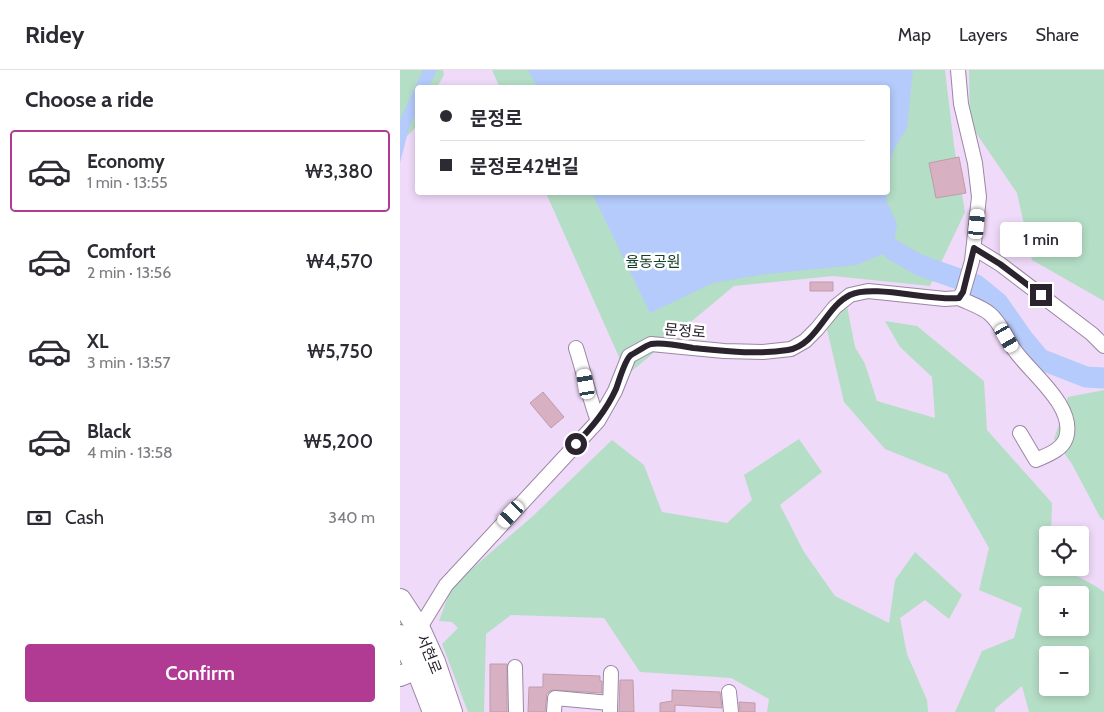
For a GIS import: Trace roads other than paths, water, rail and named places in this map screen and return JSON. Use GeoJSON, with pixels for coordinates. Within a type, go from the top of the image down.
{"type":"FeatureCollection","features":[{"type":"Feature","properties":{"kind":"main road","name":"서현로"},"geometry":{"type":"LineString","coordinates":[[400,600],[407,635],[417,669],[434,712]]}},
{"type":"Feature","properties":{"kind":"main road","name":"서현로"},"geometry":{"type":"LineString","coordinates":[[417,669],[451,712]]}},
{"type":"Feature","properties":{"kind":"street"},"geometry":{"type":"LineString","coordinates":[[958,70],[962,104],[975,164],[979,197],[973,254],[961,295],[989,313],[999,324],[1015,351],[1060,402],[1068,423],[1066,439],[1057,450],[1036,460],[1020,433]]}},
{"type":"Feature","properties":{"kind":"street"},"geometry":{"type":"LineString","coordinates":[[973,254],[1000,264],[1085,328],[1104,346]]}},
{"type":"Feature","properties":{"kind":"street","name":"문정로"},"geometry":{"type":"LineString","coordinates":[[407,635],[446,585],[598,421],[615,392],[629,356],[651,344],[724,351],[763,352],[790,349],[806,341],[835,307],[850,295],[868,291],[945,300],[961,295]]}},
{"type":"Feature","properties":{"kind":"street"},"geometry":{"type":"LineString","coordinates":[[576,348],[584,372],[588,396],[598,421]]}},
{"type":"Feature","properties":{"kind":"street"},"geometry":{"type":"LineString","coordinates":[[515,667],[516,712]]}},
{"type":"Feature","properties":{"kind":"street"},"geometry":{"type":"LineString","coordinates":[[554,712],[555,698],[610,707],[611,673]]}},
{"type":"Feature","properties":{"kind":"street"},"geometry":{"type":"LineString","coordinates":[[729,692],[730,712]]}},
{"type":"Feature","properties":{"kind":"water"},"geometry":{"type":"Polygon","coordinates":[[[423,70],[437,70],[430,85],[416,85],[423,70]]]}},
{"type":"Feature","properties":{"kind":"water"},"geometry":{"type":"Polygon","coordinates":[[[528,70],[913,70],[907,128],[893,151],[890,162],[890,85],[536,85],[528,70]]]}},
{"type":"Feature","properties":{"kind":"water"},"geometry":{"type":"Polygon","coordinates":[[[415,87],[415,116],[409,128],[400,163],[400,120],[415,87]]]}},
{"type":"Feature","properties":{"kind":"water"},"geometry":{"type":"Polygon","coordinates":[[[593,195],[886,195],[887,202],[897,224],[893,250],[857,265],[766,274],[713,283],[650,313],[593,195]]]}},
{"type":"Feature","properties":{"kind":"waterway"},"geometry":{"type":"LineString","coordinates":[[893,250],[919,265],[976,285],[998,303],[1040,359],[1086,377],[1104,378]]}},
{"type":"Feature","properties":{"kind":"park label","name":"율동공원"},"geometry":{"type":"Point","coordinates":[653,262]}}]}
